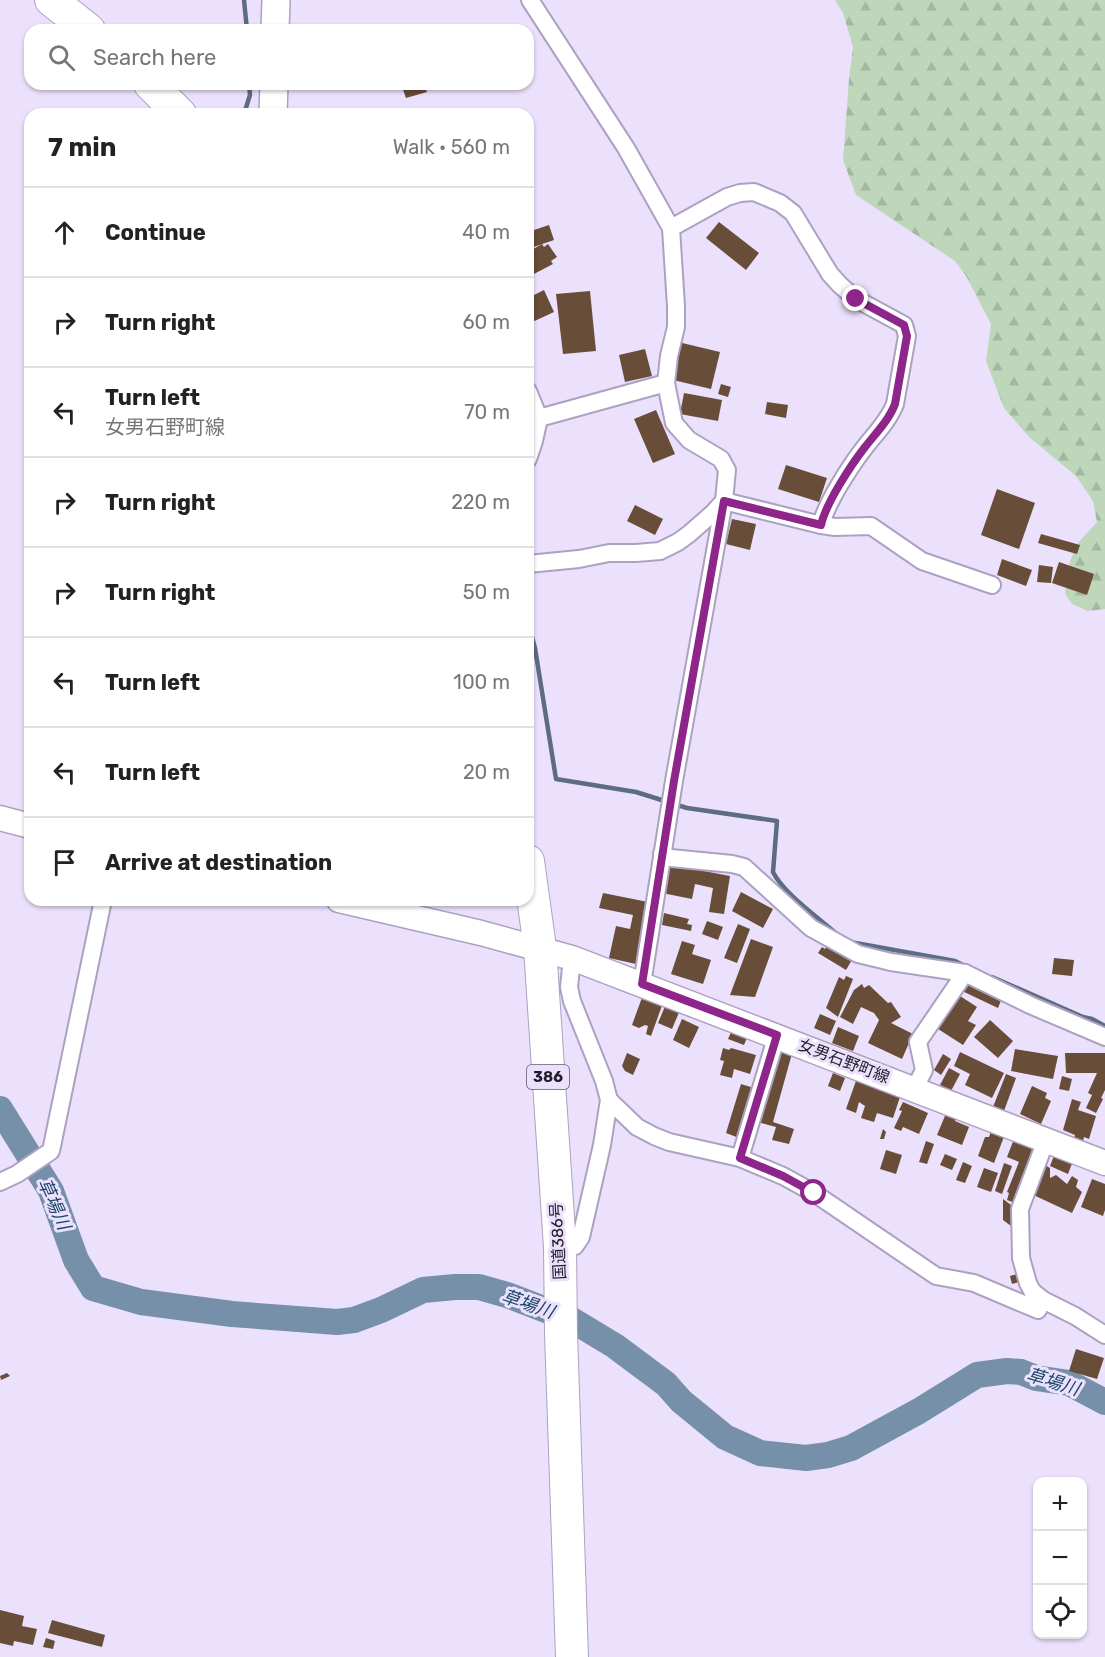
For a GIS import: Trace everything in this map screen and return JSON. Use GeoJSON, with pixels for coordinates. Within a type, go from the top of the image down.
{"type":"FeatureCollection","features":[{"type":"Feature","properties":{"kind":"highway"},"geometry":{"type":"LineString","coordinates":[[51,0],[81,24]]}},
{"type":"Feature","properties":{"kind":"highway"},"geometry":{"type":"LineString","coordinates":[[156,90],[174,108]]}},
{"type":"Feature","properties":{"kind":"highway","name":"国道386号"},"geometry":{"type":"LineString","coordinates":[[534,904],[540,948],[560,1247],[572,1657]]}},
{"type":"Feature","properties":{"kind":"main road"},"geometry":{"type":"LineString","coordinates":[[275,24],[276,0]]}},
{"type":"Feature","properties":{"kind":"main road"},"geometry":{"type":"LineString","coordinates":[[273,108],[274,90]]}},
{"type":"Feature","properties":{"kind":"main road"},"geometry":{"type":"LineString","coordinates":[[0,818],[24,824]]}},
{"type":"Feature","properties":{"kind":"main road","name":"女男石野町線"},"geometry":{"type":"LineString","coordinates":[[364,906],[540,948],[572,958],[1105,1163]]}},
{"type":"Feature","properties":{"kind":"street"},"geometry":{"type":"LineString","coordinates":[[530,0],[626,148],[671,228],[676,327],[666,383],[674,423],[689,440],[721,459],[727,470],[724,501],[674,781],[642,984]]}},
{"type":"Feature","properties":{"kind":"street"},"geometry":{"type":"LineString","coordinates":[[671,228],[727,197],[740,193],[754,192],[780,202],[793,213],[830,274],[840,285],[856,299],[904,325],[907,336],[895,404],[891,414],[857,458],[823,514],[821,525]]}},
{"type":"Feature","properties":{"kind":"street"},"geometry":{"type":"LineString","coordinates":[[539,418],[666,383]]}},
{"type":"Feature","properties":{"kind":"street"},"geometry":{"type":"LineString","coordinates":[[534,406],[539,418],[534,441]]}},
{"type":"Feature","properties":{"kind":"street"},"geometry":{"type":"LineString","coordinates":[[724,501],[821,525],[871,526],[922,561],[992,585]]}},
{"type":"Feature","properties":{"kind":"street"},"geometry":{"type":"LineString","coordinates":[[534,564],[579,560],[609,553],[660,551],[690,534],[724,501]]}},
{"type":"Feature","properties":{"kind":"street"},"geometry":{"type":"LineString","coordinates":[[662,854],[671,858],[744,867],[811,928],[858,954],[891,962],[965,973],[1030,1005],[1105,1037]]}},
{"type":"Feature","properties":{"kind":"street"},"geometry":{"type":"LineString","coordinates":[[0,1182],[17,1174],[51,1151],[102,906]]}},
{"type":"Feature","properties":{"kind":"street"},"geometry":{"type":"LineString","coordinates":[[560,1247],[575,1246],[581,1237],[602,1145],[609,1100],[568,987],[572,958]]}},
{"type":"Feature","properties":{"kind":"street"},"geometry":{"type":"LineString","coordinates":[[915,1088],[924,1070],[918,1042],[965,973]]}},
{"type":"Feature","properties":{"kind":"street"},"geometry":{"type":"LineString","coordinates":[[740,1158],[777,1035]]}},
{"type":"Feature","properties":{"kind":"street"},"geometry":{"type":"LineString","coordinates":[[609,1100],[638,1127],[654,1136],[669,1142],[740,1158],[783,1176],[814,1193],[936,1276],[974,1283],[1038,1310],[1043,1300]]}},
{"type":"Feature","properties":{"kind":"street"},"geometry":{"type":"LineString","coordinates":[[1046,1140],[1020,1209],[1021,1258],[1032,1291],[1043,1300],[1105,1335]]}},
{"type":"Feature","properties":{"kind":"green space"},"geometry":{"type":"Polygon","coordinates":[[[835,0],[1105,0],[1105,609],[1088,611],[1072,604],[1065,594],[1069,564],[1077,544],[1097,522],[1093,501],[1076,476],[1029,437],[1004,408],[986,361],[991,324],[966,276],[955,261],[856,195],[843,160],[853,47],[843,13],[835,0]]]}},
{"type":"Feature","properties":{"kind":"building"},"geometry":{"type":"Polygon","coordinates":[[[403,90],[426,90],[427,92],[406,98],[403,90]]]}},
{"type":"Feature","properties":{"kind":"building"},"geometry":{"type":"Polygon","coordinates":[[[719,222],[759,253],[746,270],[706,238],[719,222]]]}},
{"type":"Feature","properties":{"kind":"building"},"geometry":{"type":"Polygon","coordinates":[[[549,225],[554,240],[534,247],[534,230],[549,225]]]}},
{"type":"Feature","properties":{"kind":"building"},"geometry":{"type":"Polygon","coordinates":[[[542,244],[544,247],[548,244],[557,257],[551,261],[553,264],[534,274],[534,249],[542,244]]]}},
{"type":"Feature","properties":{"kind":"building"},"geometry":{"type":"Polygon","coordinates":[[[544,290],[554,312],[534,321],[534,295],[544,290]]]}},
{"type":"Feature","properties":{"kind":"building"},"geometry":{"type":"Polygon","coordinates":[[[590,291],[596,351],[563,354],[556,294],[590,291]]]}},
{"type":"Feature","properties":{"kind":"building"},"geometry":{"type":"Polygon","coordinates":[[[678,342],[720,352],[711,389],[669,379],[678,342]]]}},
{"type":"Feature","properties":{"kind":"building"},"geometry":{"type":"Polygon","coordinates":[[[645,349],[652,376],[625,382],[619,355],[645,349]]]}},
{"type":"Feature","properties":{"kind":"building"},"geometry":{"type":"Polygon","coordinates":[[[721,384],[731,387],[728,397],[718,394],[721,384]]]}},
{"type":"Feature","properties":{"kind":"building"},"geometry":{"type":"Polygon","coordinates":[[[684,393],[722,400],[718,421],[680,414],[684,393]]]}},
{"type":"Feature","properties":{"kind":"building"},"geometry":{"type":"Polygon","coordinates":[[[767,402],[788,405],[786,418],[765,414],[767,402]]]}},
{"type":"Feature","properties":{"kind":"building"},"geometry":{"type":"Polygon","coordinates":[[[656,410],[675,454],[653,463],[634,419],[656,410]]]}},
{"type":"Feature","properties":{"kind":"building"},"geometry":{"type":"Polygon","coordinates":[[[786,465],[827,478],[819,502],[778,489],[786,465]]]}},
{"type":"Feature","properties":{"kind":"building"},"geometry":{"type":"Polygon","coordinates":[[[997,489],[1035,503],[1019,549],[981,535],[997,489]]]}},
{"type":"Feature","properties":{"kind":"building"},"geometry":{"type":"Polygon","coordinates":[[[635,505],[663,519],[655,535],[627,521],[635,505]]]}},
{"type":"Feature","properties":{"kind":"building"},"geometry":{"type":"Polygon","coordinates":[[[732,519],[756,524],[750,550],[726,544],[732,519]]]}},
{"type":"Feature","properties":{"kind":"building"},"geometry":{"type":"Polygon","coordinates":[[[1041,534],[1080,545],[1077,554],[1038,543],[1041,534]]]}},
{"type":"Feature","properties":{"kind":"building"},"geometry":{"type":"Polygon","coordinates":[[[1002,559],[1032,570],[1026,586],[997,575],[1002,559]]]}},
{"type":"Feature","properties":{"kind":"building"},"geometry":{"type":"Polygon","coordinates":[[[1059,562],[1094,574],[1087,595],[1052,583],[1059,562]]]}},
{"type":"Feature","properties":{"kind":"building"},"geometry":{"type":"Polygon","coordinates":[[[1039,565],[1053,567],[1051,583],[1037,582],[1039,565]]]}},
{"type":"Feature","properties":{"kind":"building"},"geometry":{"type":"Polygon","coordinates":[[[667,864],[730,876],[724,914],[709,912],[713,888],[695,884],[692,899],[662,893],[667,864]]]}},
{"type":"Feature","properties":{"kind":"building"},"geometry":{"type":"Polygon","coordinates":[[[741,892],[773,909],[763,928],[732,911],[741,892]]]}},
{"type":"Feature","properties":{"kind":"building"},"geometry":{"type":"Polygon","coordinates":[[[603,893],[648,902],[636,964],[609,958],[616,926],[630,929],[633,915],[599,908],[603,893]]]}},
{"type":"Feature","properties":{"kind":"building"},"geometry":{"type":"Polygon","coordinates":[[[664,913],[689,919],[687,924],[692,925],[691,931],[662,925],[664,913]]]}},
{"type":"Feature","properties":{"kind":"building"},"geometry":{"type":"Polygon","coordinates":[[[707,921],[723,927],[718,940],[702,934],[707,921]]]}},
{"type":"Feature","properties":{"kind":"building"},"geometry":{"type":"Polygon","coordinates":[[[738,924],[750,929],[737,963],[724,958],[738,924]]]}},
{"type":"Feature","properties":{"kind":"building"},"geometry":{"type":"Polygon","coordinates":[[[751,939],[773,947],[755,997],[730,995],[751,939]]]}},
{"type":"Feature","properties":{"kind":"building"},"geometry":{"type":"Polygon","coordinates":[[[682,941],[695,945],[692,954],[711,960],[703,984],[671,974],[682,941]]]}},
{"type":"Feature","properties":{"kind":"building"},"geometry":{"type":"Polygon","coordinates":[[[828,944],[853,958],[846,970],[818,953],[828,944]]]}},
{"type":"Feature","properties":{"kind":"building"},"geometry":{"type":"Polygon","coordinates":[[[1054,958],[1074,960],[1072,976],[1052,974],[1054,958]]]}},
{"type":"Feature","properties":{"kind":"building"},"geometry":{"type":"Polygon","coordinates":[[[846,976],[853,979],[838,1017],[826,1008],[839,977],[844,980],[846,976]]]}},
{"type":"Feature","properties":{"kind":"building"},"geometry":{"type":"Polygon","coordinates":[[[965,980],[1002,998],[998,1008],[960,990],[965,980]]]}},
{"type":"Feature","properties":{"kind":"building"},"geometry":{"type":"Polygon","coordinates":[[[862,984],[864,988],[869,985],[888,1003],[891,1002],[901,1017],[891,1023],[913,1034],[902,1059],[868,1043],[879,1020],[874,1013],[861,1007],[853,1024],[840,1017],[854,990],[862,984]]]}},
{"type":"Feature","properties":{"kind":"building"},"geometry":{"type":"Polygon","coordinates":[[[644,992],[664,1000],[651,1036],[646,1034],[648,1026],[639,1028],[632,1025],[644,992]]]}},
{"type":"Feature","properties":{"kind":"building"},"geometry":{"type":"Polygon","coordinates":[[[957,994],[977,1007],[968,1021],[976,1025],[963,1045],[935,1027],[957,994]]]}},
{"type":"Feature","properties":{"kind":"building"},"geometry":{"type":"Polygon","coordinates":[[[666,1004],[680,1010],[672,1029],[658,1023],[666,1004]]]}},
{"type":"Feature","properties":{"kind":"building"},"geometry":{"type":"Polygon","coordinates":[[[820,1014],[836,1021],[830,1035],[814,1028],[820,1014]]]}},
{"type":"Feature","properties":{"kind":"building"},"geometry":{"type":"Polygon","coordinates":[[[682,1019],[699,1027],[689,1048],[673,1040],[682,1019]]]}},
{"type":"Feature","properties":{"kind":"building"},"geometry":{"type":"Polygon","coordinates":[[[990,1020],[1013,1041],[998,1058],[974,1037],[990,1020]]]}},
{"type":"Feature","properties":{"kind":"building"},"geometry":{"type":"Polygon","coordinates":[[[838,1027],[859,1036],[853,1051],[832,1043],[838,1027]]]}},
{"type":"Feature","properties":{"kind":"building"},"geometry":{"type":"Polygon","coordinates":[[[733,1028],[748,1035],[744,1045],[728,1039],[733,1028]]]}},
{"type":"Feature","properties":{"kind":"building"},"geometry":{"type":"Polygon","coordinates":[[[778,1046],[793,1050],[773,1122],[794,1129],[789,1144],[772,1140],[776,1127],[757,1122],[778,1046]]]}},
{"type":"Feature","properties":{"kind":"building"},"geometry":{"type":"Polygon","coordinates":[[[723,1048],[756,1055],[750,1074],[734,1069],[732,1078],[720,1075],[724,1061],[720,1060],[723,1048]]]}},
{"type":"Feature","properties":{"kind":"building"},"geometry":{"type":"Polygon","coordinates":[[[1015,1049],[1058,1056],[1053,1079],[1011,1071],[1015,1049]]]}},
{"type":"Feature","properties":{"kind":"building"},"geometry":{"type":"Polygon","coordinates":[[[960,1052],[1004,1073],[992,1098],[965,1085],[970,1074],[954,1066],[960,1052]]]}},
{"type":"Feature","properties":{"kind":"building"},"geometry":{"type":"Polygon","coordinates":[[[627,1053],[640,1059],[633,1075],[625,1071],[622,1066],[627,1053]]]}},
{"type":"Feature","properties":{"kind":"building"},"geometry":{"type":"Polygon","coordinates":[[[1065,1053],[1105,1053],[1105,1090],[1096,1113],[1086,1108],[1092,1095],[1088,1093],[1097,1073],[1066,1073],[1065,1053]]]}},
{"type":"Feature","properties":{"kind":"building"},"geometry":{"type":"Polygon","coordinates":[[[943,1054],[951,1059],[941,1075],[934,1070],[943,1054]]]}},
{"type":"Feature","properties":{"kind":"building"},"geometry":{"type":"Polygon","coordinates":[[[949,1068],[960,1074],[951,1091],[940,1085],[949,1068]]]}},
{"type":"Feature","properties":{"kind":"building"},"geometry":{"type":"Polygon","coordinates":[[[833,1073],[845,1078],[840,1091],[828,1086],[833,1073]]]}},
{"type":"Feature","properties":{"kind":"building"},"geometry":{"type":"Polygon","coordinates":[[[1006,1074],[1016,1078],[1004,1111],[993,1107],[1006,1074]]]}},
{"type":"Feature","properties":{"kind":"building"},"geometry":{"type":"Polygon","coordinates":[[[1062,1076],[1072,1079],[1069,1091],[1059,1089],[1062,1076]]]}},
{"type":"Feature","properties":{"kind":"building"},"geometry":{"type":"Polygon","coordinates":[[[857,1078],[870,1083],[872,1087],[900,1097],[893,1118],[877,1113],[874,1122],[861,1118],[865,1106],[859,1102],[856,1113],[846,1109],[857,1078]]]}},
{"type":"Feature","properties":{"kind":"building"},"geometry":{"type":"Polygon","coordinates":[[[741,1084],[754,1088],[739,1138],[726,1133],[741,1084]]]}},
{"type":"Feature","properties":{"kind":"building"},"geometry":{"type":"Polygon","coordinates":[[[1032,1086],[1047,1093],[1045,1098],[1051,1101],[1041,1124],[1020,1114],[1032,1086]]]}},
{"type":"Feature","properties":{"kind":"building"},"geometry":{"type":"Polygon","coordinates":[[[1072,1099],[1081,1102],[1078,1110],[1096,1116],[1089,1139],[1084,1137],[1083,1141],[1074,1139],[1075,1135],[1063,1130],[1072,1099]]]}},
{"type":"Feature","properties":{"kind":"building"},"geometry":{"type":"Polygon","coordinates":[[[903,1102],[928,1113],[919,1134],[903,1127],[901,1131],[894,1128],[902,1111],[899,1110],[903,1102]]]}},
{"type":"Feature","properties":{"kind":"building"},"geometry":{"type":"Polygon","coordinates":[[[947,1111],[957,1115],[955,1121],[969,1127],[962,1145],[937,1135],[947,1111]]]}},
{"type":"Feature","properties":{"kind":"building"},"geometry":{"type":"Polygon","coordinates":[[[883,1129],[886,1132],[884,1139],[880,1139],[883,1129]]]}},
{"type":"Feature","properties":{"kind":"building"},"geometry":{"type":"Polygon","coordinates":[[[992,1129],[1005,1134],[994,1163],[978,1156],[985,1137],[989,1137],[992,1129]]]}},
{"type":"Feature","properties":{"kind":"building"},"geometry":{"type":"Polygon","coordinates":[[[1014,1139],[1036,1148],[1015,1203],[1007,1200],[1009,1193],[1007,1192],[1019,1162],[1007,1157],[1014,1139]]]}},
{"type":"Feature","properties":{"kind":"building"},"geometry":{"type":"Polygon","coordinates":[[[926,1141],[934,1144],[927,1164],[919,1162],[926,1141]]]}},
{"type":"Feature","properties":{"kind":"building"},"geometry":{"type":"Polygon","coordinates":[[[886,1150],[902,1155],[896,1174],[880,1169],[886,1150]]]}},
{"type":"Feature","properties":{"kind":"building"},"geometry":{"type":"Polygon","coordinates":[[[1055,1153],[1073,1161],[1068,1174],[1050,1166],[1055,1153]]]}},
{"type":"Feature","properties":{"kind":"building"},"geometry":{"type":"Polygon","coordinates":[[[945,1154],[957,1159],[952,1170],[940,1165],[945,1154]]]}},
{"type":"Feature","properties":{"kind":"building"},"geometry":{"type":"Polygon","coordinates":[[[1042,1159],[1048,1159],[1045,1165],[1050,1168],[1050,1178],[1056,1175],[1067,1184],[1072,1176],[1078,1180],[1076,1187],[1082,1192],[1072,1213],[1027,1192],[1042,1159]]]}},
{"type":"Feature","properties":{"kind":"building"},"geometry":{"type":"Polygon","coordinates":[[[963,1162],[972,1166],[965,1183],[956,1180],[963,1162]]]}},
{"type":"Feature","properties":{"kind":"building"},"geometry":{"type":"Polygon","coordinates":[[[1004,1163],[1012,1166],[1002,1194],[995,1191],[1004,1163]]]}},
{"type":"Feature","properties":{"kind":"building"},"geometry":{"type":"Polygon","coordinates":[[[984,1168],[998,1173],[991,1192],[977,1187],[984,1168]]]}},
{"type":"Feature","properties":{"kind":"building"},"geometry":{"type":"Polygon","coordinates":[[[1092,1179],[1105,1184],[1103,1216],[1081,1207],[1092,1179]]]}},
{"type":"Feature","properties":{"kind":"building"},"geometry":{"type":"Polygon","coordinates":[[[1003,1199],[1011,1205],[1011,1226],[1003,1220],[1003,1199]]]}},
{"type":"Feature","properties":{"kind":"building"},"geometry":{"type":"Polygon","coordinates":[[[1017,1274],[1019,1282],[1012,1284],[1010,1276],[1017,1274]]]}},
{"type":"Feature","properties":{"kind":"building"},"geometry":{"type":"Polygon","coordinates":[[[1076,1349],[1104,1358],[1097,1379],[1069,1371],[1076,1349]]]}},
{"type":"Feature","properties":{"kind":"building"},"geometry":{"type":"Polygon","coordinates":[[[7,1373],[10,1376],[1,1380],[0,1376],[7,1373]]]}},
{"type":"Feature","properties":{"kind":"building"},"geometry":{"type":"Polygon","coordinates":[[[0,1610],[24,1616],[22,1626],[37,1629],[33,1645],[14,1641],[13,1646],[0,1643],[0,1610]]]}},
{"type":"Feature","properties":{"kind":"building"},"geometry":{"type":"Polygon","coordinates":[[[52,1620],[105,1635],[102,1647],[48,1633],[52,1620]]]}},
{"type":"Feature","properties":{"kind":"building"},"geometry":{"type":"Polygon","coordinates":[[[46,1638],[55,1641],[53,1649],[43,1647],[46,1638]]]}},
{"type":"Feature","properties":{"kind":"waterway"},"geometry":{"type":"LineString","coordinates":[[244,0],[246,24]]}},
{"type":"Feature","properties":{"kind":"waterway"},"geometry":{"type":"LineString","coordinates":[[246,108],[250,90]]}},
{"type":"Feature","properties":{"kind":"waterway"},"geometry":{"type":"LineString","coordinates":[[534,644],[556,779],[636,792],[687,808],[777,821],[773,872],[793,897],[838,935]]}},
{"type":"Feature","properties":{"kind":"waterway"},"geometry":{"type":"LineString","coordinates":[[850,942],[955,961],[965,966]]}},
{"type":"Feature","properties":{"kind":"waterway"},"geometry":{"type":"LineString","coordinates":[[992,977],[1105,1026]]}},
{"type":"Feature","properties":{"kind":"waterway","name":"草場川"},"geometry":{"type":"LineString","coordinates":[[0,1109],[51,1191],[76,1260],[93,1288],[141,1302],[232,1314],[337,1322],[354,1320],[381,1310],[423,1290],[479,1287],[507,1295],[572,1320],[615,1346],[666,1384],[681,1401],[725,1437],[760,1453],[806,1458],[828,1455],[851,1448],[919,1411],[977,1375],[1007,1371],[1021,1372],[1036,1378],[1069,1383],[1105,1402]]}},
{"type":"Feature","properties":{"kind":"route"},"geometry":{"type":"LineString","coordinates":[[814,1193],[783,1176],[740,1158],[777,1035],[642,984],[674,781],[724,501],[821,525],[823,514],[857,458],[891,414],[895,404],[907,336],[904,325],[856,299]]}}]}
